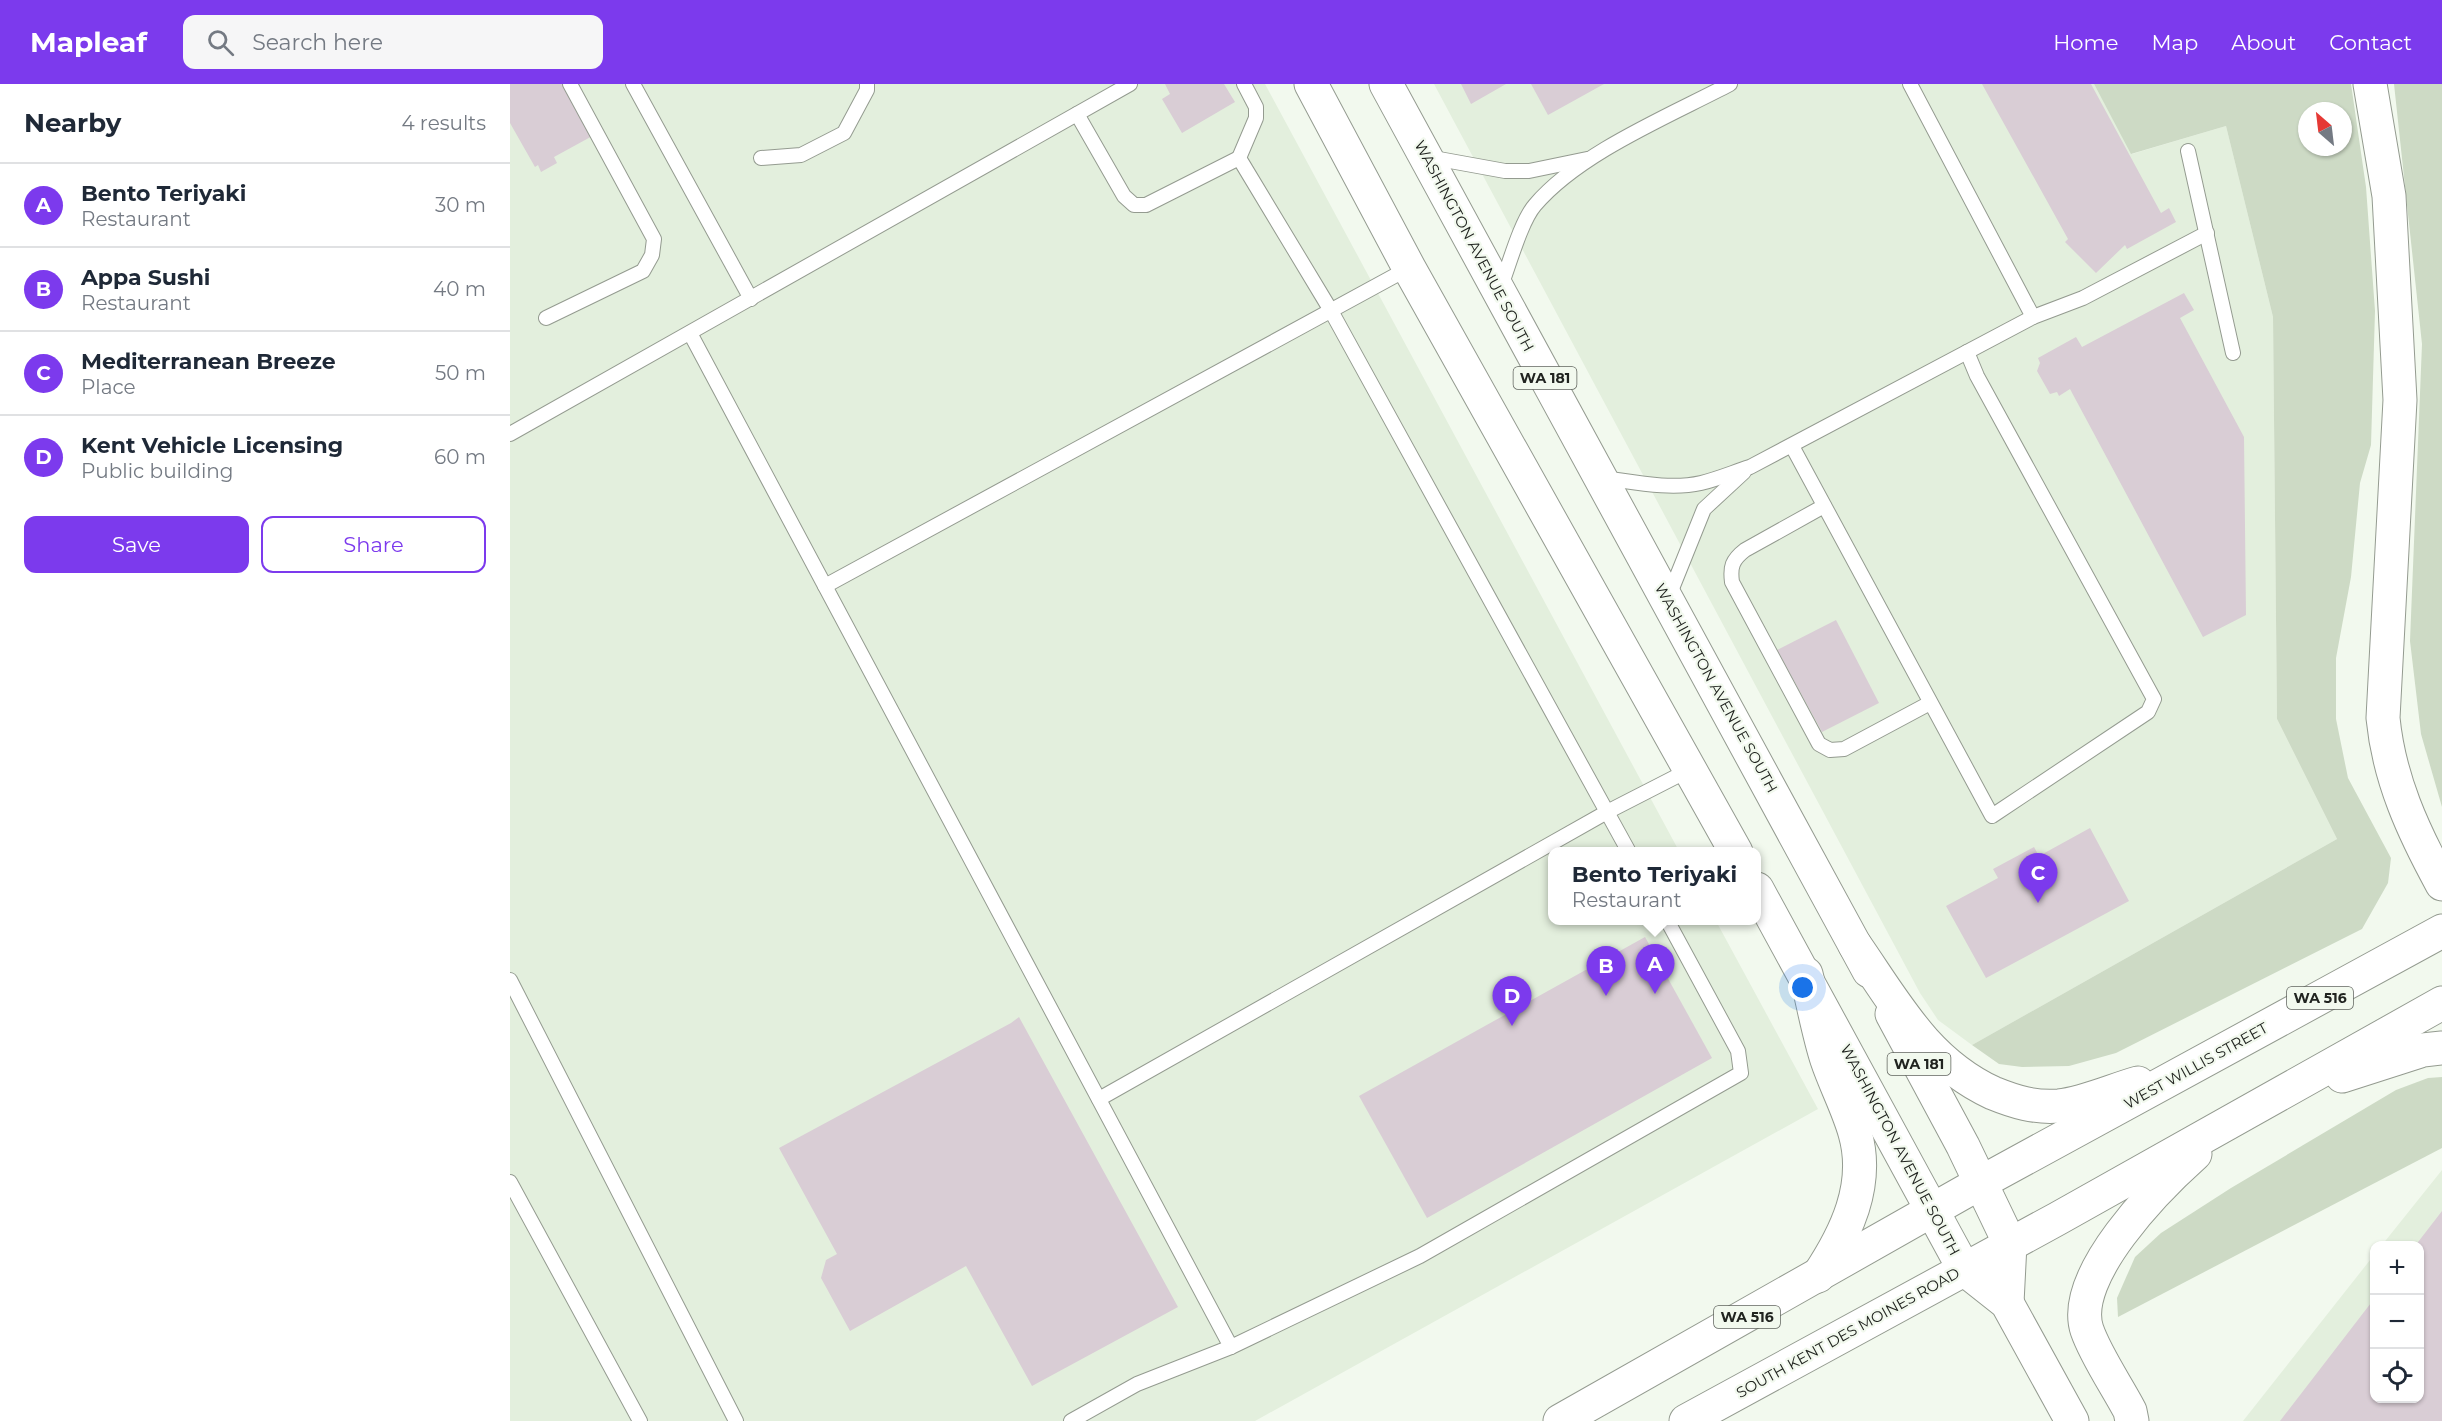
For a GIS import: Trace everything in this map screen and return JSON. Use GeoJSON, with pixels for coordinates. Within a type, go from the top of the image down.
{"type":"FeatureCollection","features":[{"type":"Feature","properties":{"kind":"main road"},"geometry":{"type":"LineString","coordinates":[[1311,84],[1409,268],[1733,847]]}},
{"type":"Feature","properties":{"kind":"main road","name":"WASHINGTON AVENUE SOUTH"},"geometry":{"type":"LineString","coordinates":[[1386,84],[1598,477],[1668,598],[1980,1183],[2010,1244],[2007,1303]]}},
{"type":"Feature","properties":{"kind":"main road"},"geometry":{"type":"LineString","coordinates":[[2370,84],[2389,196],[2400,400],[2383,718],[2386,746],[2404,810],[2442,884]]}},
{"type":"Feature","properties":{"kind":"main road","name":"WASHINGTON AVENUE SOUTH"},"geometry":{"type":"LineString","coordinates":[[1761,896],[1806,974],[1964,1269],[2007,1303],[2072,1421]]}},
{"type":"Feature","properties":{"kind":"main road","name":"WEST WILLIS STREET"},"geometry":{"type":"LineString","coordinates":[[1980,1183],[2442,931]]}},
{"type":"Feature","properties":{"kind":"main road"},"geometry":{"type":"LineString","coordinates":[[1855,945],[1922,1042],[1944,1064],[1970,1082],[2019,1104],[2060,1106],[2197,1065]]}},
{"type":"Feature","properties":{"kind":"main road"},"geometry":{"type":"LineString","coordinates":[[1806,974],[1827,1059],[1856,1134],[1859,1163],[1856,1200],[1847,1227],[1816,1278]]}},
{"type":"Feature","properties":{"kind":"main road"},"geometry":{"type":"LineString","coordinates":[[2010,1244],[2442,1003]]}},
{"type":"Feature","properties":{"kind":"main road"},"geometry":{"type":"LineString","coordinates":[[2272,1098],[2424,1050],[2442,1048]]}},
{"type":"Feature","properties":{"kind":"main road"},"geometry":{"type":"LineString","coordinates":[[2132,1421],[2130,1411],[2086,1329],[2086,1306],[2098,1265],[2131,1219],[2177,1170],[2234,1119]]}},
{"type":"Feature","properties":{"kind":"main road","name":"WA 516"},"geometry":{"type":"LineString","coordinates":[[1560,1421],[1980,1183]]}},
{"type":"Feature","properties":{"kind":"main road","name":"SOUTH KENT DES MOINES ROAD"},"geometry":{"type":"LineString","coordinates":[[1686,1421],[2010,1244]]}},
{"type":"Feature","properties":{"kind":"lane"},"geometry":{"type":"LineString","coordinates":[[546,318],[643,271],[652,255],[654,239],[570,84]]}},
{"type":"Feature","properties":{"kind":"lane"},"geometry":{"type":"LineString","coordinates":[[633,84],[751,298]]}},
{"type":"Feature","properties":{"kind":"lane"},"geometry":{"type":"LineString","coordinates":[[761,158],[801,155],[844,133],[867,90],[867,84]]}},
{"type":"Feature","properties":{"kind":"lane"},"geometry":{"type":"LineString","coordinates":[[510,434],[1130,84]]}},
{"type":"Feature","properties":{"kind":"lane"},"geometry":{"type":"LineString","coordinates":[[1077,114],[1124,196],[1134,205],[1146,205],[1239,158],[1256,118],[1256,106],[1244,84]]}},
{"type":"Feature","properties":{"kind":"lane"},"geometry":{"type":"LineString","coordinates":[[1498,293],[1533,207],[1589,159],[1730,84]]}},
{"type":"Feature","properties":{"kind":"lane"},"geometry":{"type":"LineString","coordinates":[[1910,84],[2033,317]]}},
{"type":"Feature","properties":{"kind":"lane"},"geometry":{"type":"LineString","coordinates":[[2188,151],[2234,353]]}},
{"type":"Feature","properties":{"kind":"lane"},"geometry":{"type":"LineString","coordinates":[[1425,156],[1505,171],[1529,171],[1589,159]]}},
{"type":"Feature","properties":{"kind":"lane"},"geometry":{"type":"LineString","coordinates":[[1239,158],[1330,309],[1626,847]]}},
{"type":"Feature","properties":{"kind":"lane"},"geometry":{"type":"LineString","coordinates":[[1598,477],[1649,484],[1682,485],[1700,483],[1750,467],[1792,447],[2033,317],[2083,298],[2207,233]]}},
{"type":"Feature","properties":{"kind":"lane"},"geometry":{"type":"LineString","coordinates":[[825,586],[1409,268]]}},
{"type":"Feature","properties":{"kind":"lane"},"geometry":{"type":"LineString","coordinates":[[690,333],[1231,1347]]}},
{"type":"Feature","properties":{"kind":"lane"},"geometry":{"type":"LineString","coordinates":[[1792,447],[1992,816],[2148,712],[2154,699],[1977,376],[1967,352]]}},
{"type":"Feature","properties":{"kind":"lane"},"geometry":{"type":"LineString","coordinates":[[1668,598],[1704,510],[1750,467]]}},
{"type":"Feature","properties":{"kind":"lane"},"geometry":{"type":"LineString","coordinates":[[1824,506],[1745,550],[1734,559],[1730,570],[1732,582],[1819,744],[1830,750],[1844,749],[1930,703]]}},
{"type":"Feature","properties":{"kind":"lane"},"geometry":{"type":"LineString","coordinates":[[1099,1099],[1607,812],[1689,770]]}},
{"type":"Feature","properties":{"kind":"lane"},"geometry":{"type":"LineString","coordinates":[[1071,1421],[1137,1384],[1231,1347],[1424,1254],[1741,1073],[1738,1051],[1669,925]]}},
{"type":"Feature","properties":{"kind":"lane"},"geometry":{"type":"LineString","coordinates":[[510,980],[736,1421]]}},
{"type":"Feature","properties":{"kind":"lane"},"geometry":{"type":"LineString","coordinates":[[510,1182],[640,1421]]}},
{"type":"Feature","properties":{"kind":"shaded area"},"geometry":{"type":"Polygon","coordinates":[[[510,84],[1265,84],[1677,847],[1548,847],[1548,925],[1718,925],[1818,1109],[1255,1421],[510,1421],[510,84]]]}},
{"type":"Feature","properties":{"kind":"shaded area"},"geometry":{"type":"Polygon","coordinates":[[[1434,84],[2094,84],[2132,154],[2226,126],[2273,317],[2277,719],[2337,839],[1972,1045],[1938,1020],[1920,993],[1434,84]]]}},
{"type":"Feature","properties":{"kind":"shaded area"},"geometry":{"type":"Polygon","coordinates":[[[2094,84],[2351,84],[2366,187],[2375,311],[2371,445],[2360,483],[2351,577],[2336,658],[2336,719],[2348,778],[2391,858],[2388,883],[2362,929],[2116,1053],[2069,1066],[2022,1067],[1999,1064],[1972,1045],[2337,839],[2277,719],[2273,317],[2226,126],[2131,154],[2094,84]]]}},
{"type":"Feature","properties":{"kind":"shaded area"},"geometry":{"type":"Polygon","coordinates":[[[2394,84],[2442,84],[2442,807],[2421,734],[2410,641],[2422,344],[2394,84]]]}},
{"type":"Feature","properties":{"kind":"shaded area"},"geometry":{"type":"Polygon","coordinates":[[[2442,1077],[2442,1148],[2118,1317],[2117,1298],[2135,1257],[2161,1233],[2231,1188],[2396,1090],[2428,1078],[2442,1077]]]}},
{"type":"Feature","properties":{"kind":"shaded area"},"geometry":{"type":"Polygon","coordinates":[[[2442,1170],[2442,1421],[2243,1421],[2370,1260],[2370,1403],[2424,1403],[2424,1241],[2385,1241],[2442,1170]]]}},
{"type":"Feature","properties":{"kind":"building"},"geometry":{"type":"Polygon","coordinates":[[[510,84],[569,84],[596,134],[554,157],[557,163],[541,172],[538,165],[535,167],[510,123],[510,84]]]}},
{"type":"Feature","properties":{"kind":"building"},"geometry":{"type":"Polygon","coordinates":[[[1165,84],[1224,84],[1235,102],[1182,133],[1162,99],[1170,94],[1165,84]]]}},
{"type":"Feature","properties":{"kind":"building"},"geometry":{"type":"Polygon","coordinates":[[[1461,84],[1506,84],[1471,104],[1461,84]]]}},
{"type":"Feature","properties":{"kind":"building"},"geometry":{"type":"Polygon","coordinates":[[[1531,84],[1604,84],[1548,115],[1531,84]]]}},
{"type":"Feature","properties":{"kind":"building"},"geometry":{"type":"Polygon","coordinates":[[[1982,84],[2091,84],[2161,213],[2169,208],[2176,222],[2127,249],[2125,245],[2096,273],[2065,242],[2068,239],[1982,84]]]}},
{"type":"Feature","properties":{"kind":"building"},"geometry":{"type":"Polygon","coordinates":[[[2184,293],[2194,310],[2180,318],[2244,437],[2246,615],[2203,637],[2070,389],[2059,396],[2057,392],[2050,394],[2037,371],[2040,363],[2038,358],[2076,337],[2082,347],[2184,293]]]}},
{"type":"Feature","properties":{"kind":"building"},"geometry":{"type":"Polygon","coordinates":[[[1836,620],[1879,703],[1822,732],[1777,650],[1836,620]]]}},
{"type":"Feature","properties":{"kind":"building"},"geometry":{"type":"Polygon","coordinates":[[[2090,828],[2129,901],[1986,978],[1946,906],[1998,878],[1993,869],[2034,847],[2039,856],[2090,828]]]}},
{"type":"Feature","properties":{"kind":"building"},"geometry":{"type":"Polygon","coordinates":[[[1645,937],[1712,1058],[1427,1218],[1359,1096],[1645,937]]]}},
{"type":"Feature","properties":{"kind":"building"},"geometry":{"type":"Polygon","coordinates":[[[1019,1017],[1178,1307],[1032,1386],[966,1266],[850,1331],[821,1278],[826,1260],[837,1254],[779,1148],[1019,1017]]]}},
{"type":"Feature","properties":{"kind":"building"},"geometry":{"type":"Polygon","coordinates":[[[2442,1211],[2442,1421],[2280,1421],[2370,1304],[2370,1403],[2424,1403],[2424,1241],[2419,1241],[2442,1211]]]}},
{"type":"Feature","properties":{"kind":"place","name":"Mediterranean Breeze"},"geometry":{"type":"Point","coordinates":[2038,903]}},
{"type":"Feature","properties":{"kind":"place","name":"Bento Teriyaki"},"geometry":{"type":"Point","coordinates":[1655,994]}},
{"type":"Feature","properties":{"kind":"place","name":"Appa Sushi"},"geometry":{"type":"Point","coordinates":[1606,996]}},
{"type":"Feature","properties":{"kind":"place","name":"Kent Vehicle Licensing"},"geometry":{"type":"Point","coordinates":[1512,1026]}}]}
